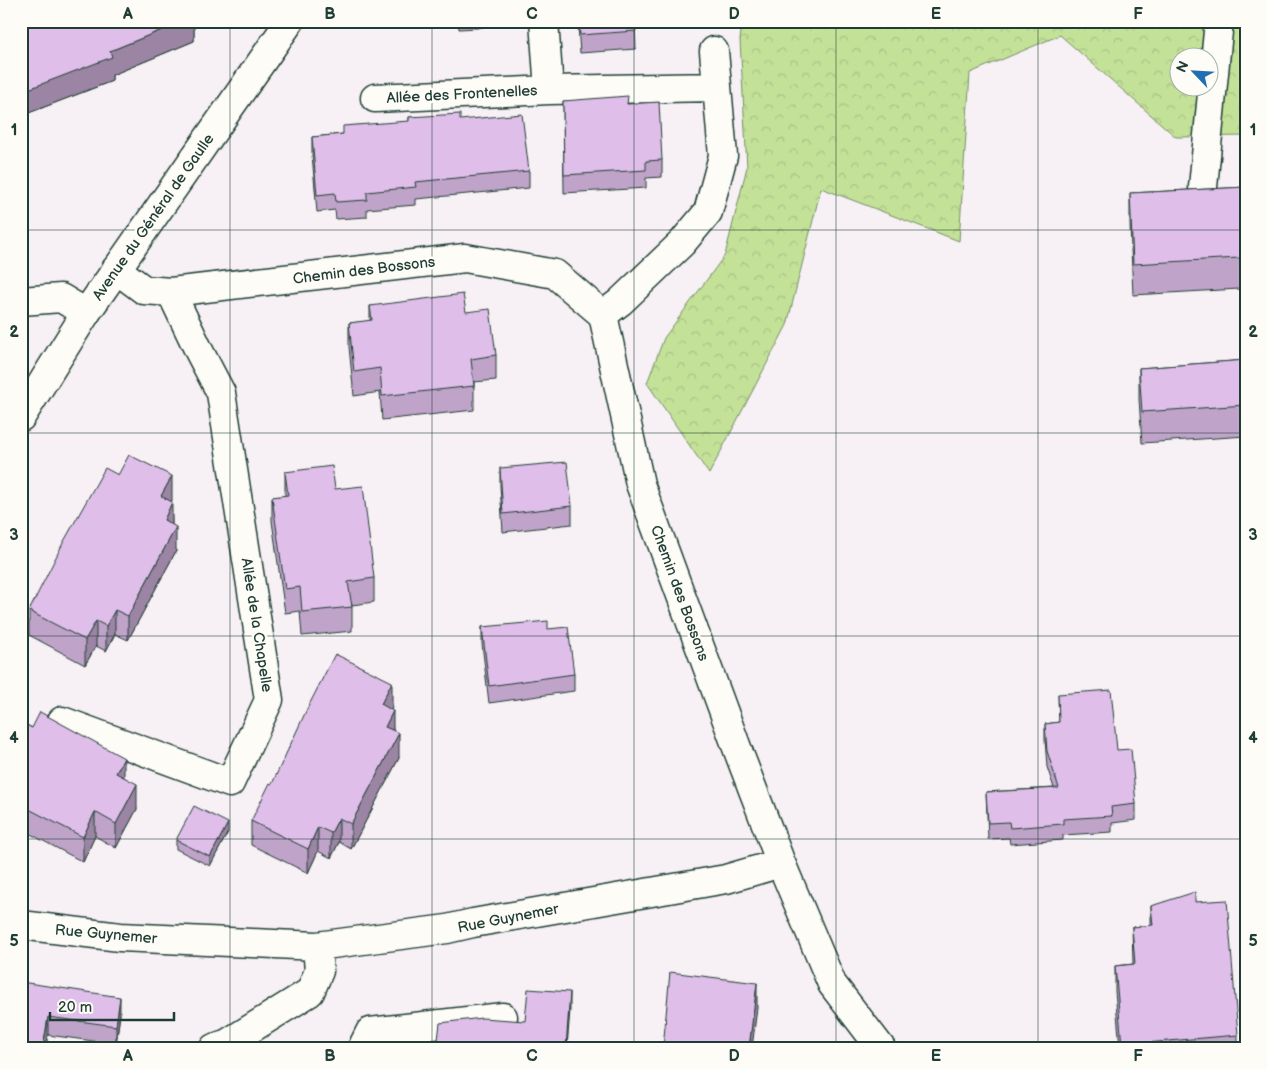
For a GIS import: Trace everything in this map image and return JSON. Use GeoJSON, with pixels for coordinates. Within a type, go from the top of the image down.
{"type":"FeatureCollection","features":[{"type":"Feature","properties":{"kind":"street","name":"Avenue du Général de Gaulle"},"geometry":{"type":"LineString","coordinates":[[21,417],[116,269],[290,21]]}},
{"type":"Feature","properties":{"kind":"street","name":"Allée des Frontenelles"},"geometry":{"type":"LineString","coordinates":[[544,21],[549,90]]}},
{"type":"Feature","properties":{"kind":"street"},"geometry":{"type":"LineString","coordinates":[[1203,187],[1219,21]]}},
{"type":"Feature","properties":{"kind":"street"},"geometry":{"type":"LineString","coordinates":[[603,315],[620,302],[682,243],[708,212],[723,156],[714,51]]}},
{"type":"Feature","properties":{"kind":"street","name":"Allée des Frontenelles"},"geometry":{"type":"LineString","coordinates":[[375,98],[549,90],[718,87]]}},
{"type":"Feature","properties":{"kind":"street","name":"Chemin des Bossons"},"geometry":{"type":"LineString","coordinates":[[116,269],[144,290],[171,292],[465,258],[555,274],[603,315],[640,484],[781,864]]}},
{"type":"Feature","properties":{"kind":"street","name":"Allée de la Chapelle"},"geometry":{"type":"LineString","coordinates":[[62,721],[230,783],[269,700],[221,393],[171,292]]}},
{"type":"Feature","properties":{"kind":"street"},"geometry":{"type":"LineString","coordinates":[[21,301],[61,298],[86,314]]}},
{"type":"Feature","properties":{"kind":"street"},"geometry":{"type":"LineString","coordinates":[[781,864],[832,984],[880,1048]]}},
{"type":"Feature","properties":{"kind":"street","name":"Rue Guynemer"},"geometry":{"type":"LineString","coordinates":[[21,925],[120,937],[317,946],[447,929],[483,921],[726,879],[781,864]]}},
{"type":"Feature","properties":{"kind":"street"},"geometry":{"type":"LineString","coordinates":[[223,1046],[310,992],[318,971],[317,946]]}},
{"type":"Feature","properties":{"kind":"street"},"geometry":{"type":"LineString","coordinates":[[362,1048],[370,1032],[503,1017]]}},
{"type":"Feature","properties":{"kind":"green space"},"geometry":{"type":"Polygon","coordinates":[[[742,21],[1246,21],[1246,136],[1176,137],[1060,35],[970,73],[959,241],[821,188],[787,325],[709,474],[647,383],[664,338],[725,255],[747,167],[740,40],[742,21]]]}},
{"type":"Feature","properties":{"kind":"building"},"geometry":{"type":"Polygon","coordinates":[[[21,21],[184,21],[110,51],[112,57],[26,90],[21,77],[21,21]]]}},
{"type":"Feature","properties":{"kind":"building"},"geometry":{"type":"Polygon","coordinates":[[[579,21],[635,21],[636,31],[580,35],[579,21]]]}},
{"type":"Feature","properties":{"kind":"building"},"geometry":{"type":"Polygon","coordinates":[[[628,96],[627,104],[659,102],[662,160],[646,161],[646,170],[564,175],[563,101],[628,96]]]}},
{"type":"Feature","properties":{"kind":"building"},"geometry":{"type":"Polygon","coordinates":[[[460,114],[460,120],[522,114],[529,171],[415,182],[416,187],[367,192],[367,200],[336,202],[335,193],[317,195],[312,137],[343,134],[343,126],[409,121],[409,117],[460,114]]]}},
{"type":"Feature","properties":{"kind":"building"},"geometry":{"type":"Polygon","coordinates":[[[1246,187],[1246,264],[1239,258],[1133,264],[1130,193],[1246,187]]]}},
{"type":"Feature","properties":{"kind":"building"},"geometry":{"type":"Polygon","coordinates":[[[463,294],[466,312],[490,309],[496,355],[471,359],[474,386],[382,396],[380,368],[354,372],[349,323],[372,320],[370,306],[463,294]]]}},
{"type":"Feature","properties":{"kind":"building"},"geometry":{"type":"Polygon","coordinates":[[[1246,360],[1246,405],[1142,412],[1139,368],[1246,360]]]}},
{"type":"Feature","properties":{"kind":"building"},"geometry":{"type":"Polygon","coordinates":[[[129,455],[172,476],[161,496],[172,502],[164,520],[176,527],[128,616],[115,610],[106,626],[96,621],[85,640],[29,611],[63,543],[105,468],[118,475],[129,455]]]}},
{"type":"Feature","properties":{"kind":"building"},"geometry":{"type":"Polygon","coordinates":[[[567,462],[572,506],[503,514],[500,468],[567,462]]]}},
{"type":"Feature","properties":{"kind":"building"},"geometry":{"type":"Polygon","coordinates":[[[332,466],[335,489],[363,486],[374,578],[348,582],[352,607],[302,612],[300,587],[285,589],[272,497],[288,495],[285,472],[332,466]]]}},
{"type":"Feature","properties":{"kind":"building"},"geometry":{"type":"Polygon","coordinates":[[[548,621],[548,629],[568,627],[574,674],[489,686],[482,627],[548,621]]]}},
{"type":"Feature","properties":{"kind":"building"},"geometry":{"type":"Polygon","coordinates":[[[335,654],[392,682],[381,704],[393,711],[385,727],[399,733],[351,824],[339,818],[331,833],[318,827],[308,849],[251,821],[270,783],[272,784],[335,654]]]}},
{"type":"Feature","properties":{"kind":"building"},"geometry":{"type":"Polygon","coordinates":[[[1111,690],[1117,750],[1131,749],[1136,804],[1111,807],[1112,816],[1063,819],[1063,824],[1010,828],[1009,822],[988,823],[986,792],[1059,788],[1047,751],[1045,724],[1059,722],[1058,694],[1111,690]]]}},
{"type":"Feature","properties":{"kind":"building"},"geometry":{"type":"Polygon","coordinates":[[[40,712],[124,758],[116,773],[137,784],[116,824],[95,812],[83,837],[21,805],[21,722],[32,728],[40,712]]]}},
{"type":"Feature","properties":{"kind":"building"},"geometry":{"type":"Polygon","coordinates":[[[194,806],[228,823],[210,857],[176,840],[194,806]]]}},
{"type":"Feature","properties":{"kind":"building"},"geometry":{"type":"Polygon","coordinates":[[[1195,892],[1195,902],[1227,900],[1238,1035],[1122,1045],[1115,966],[1135,964],[1132,927],[1153,925],[1151,906],[1195,892]]]}},
{"type":"Feature","properties":{"kind":"building"},"geometry":{"type":"Polygon","coordinates":[[[670,972],[757,983],[749,1048],[663,1048],[670,972]]]}},
{"type":"Feature","properties":{"kind":"building"},"geometry":{"type":"Polygon","coordinates":[[[21,982],[120,997],[116,1026],[48,1017],[43,1048],[21,1048],[21,982]]]}},
{"type":"Feature","properties":{"kind":"building"},"geometry":{"type":"Polygon","coordinates":[[[528,989],[570,992],[566,1048],[437,1048],[440,1023],[482,1018],[525,1021],[528,989]]]}}]}
